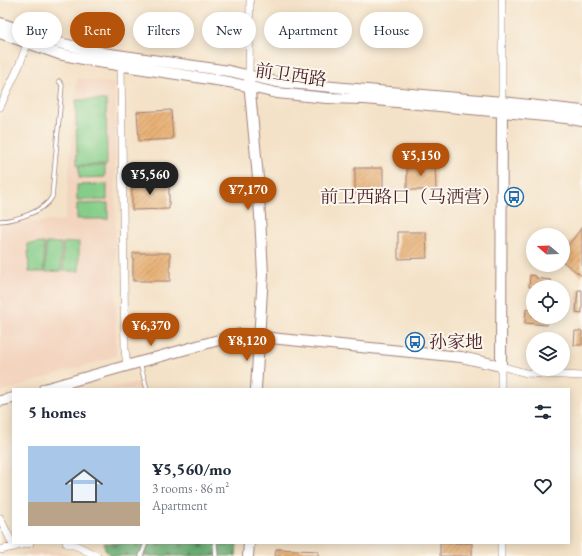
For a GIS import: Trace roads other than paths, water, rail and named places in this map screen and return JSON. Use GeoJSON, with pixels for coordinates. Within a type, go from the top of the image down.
{"type":"FeatureCollection","features":[{"type":"Feature","properties":{"kind":"main road","name":"前卫西路"},"geometry":{"type":"LineString","coordinates":[[0,23],[58,43],[103,53],[249,75],[277,82],[502,102],[582,111]]}},
{"type":"Feature","properties":{"kind":"main road","name":"前卫西路"},"geometry":{"type":"LineString","coordinates":[[0,33],[12,38]]}},
{"type":"Feature","properties":{"kind":"main road","name":"前卫西路"},"geometry":{"type":"LineString","coordinates":[[40,48],[59,54],[121,66],[277,93],[327,98],[365,99],[566,118],[582,121]]}},
{"type":"Feature","properties":{"kind":"main road"},"geometry":{"type":"LineString","coordinates":[[249,75],[258,178],[262,274],[256,388]]}},
{"type":"Feature","properties":{"kind":"main road"},"geometry":{"type":"LineString","coordinates":[[48,388],[233,334],[461,357],[501,366],[502,102]]}},
{"type":"Feature","properties":{"kind":"main road"},"geometry":{"type":"LineString","coordinates":[[0,402],[12,398]]}},
{"type":"Feature","properties":{"kind":"main road"},"geometry":{"type":"LineString","coordinates":[[248,556],[249,544]]}},
{"type":"Feature","properties":{"kind":"street"},"geometry":{"type":"LineString","coordinates":[[249,75],[250,0]]}},
{"type":"Feature","properties":{"kind":"street"},"geometry":{"type":"LineString","coordinates":[[502,0],[502,102]]}},
{"type":"Feature","properties":{"kind":"street"},"geometry":{"type":"LineString","coordinates":[[0,107],[26,48]]}},
{"type":"Feature","properties":{"kind":"street"},"geometry":{"type":"LineString","coordinates":[[121,66],[124,288],[127,366]]}},
{"type":"Feature","properties":{"kind":"street"},"geometry":{"type":"LineString","coordinates":[[501,388],[501,366],[526,373],[582,376]]}},
{"type":"Feature","properties":{"kind":"street"},"geometry":{"type":"LineString","coordinates":[[0,518],[12,543]]}},
{"type":"Feature","properties":{"kind":"street"},"geometry":{"type":"LineString","coordinates":[[0,550],[26,544]]}},
{"type":"Feature","properties":{"kind":"street"},"geometry":{"type":"LineString","coordinates":[[70,544],[77,546],[96,556]]}},
{"type":"Feature","properties":{"kind":"street"},"geometry":{"type":"LineString","coordinates":[[501,544],[501,556]]}},
{"type":"Feature","properties":{"kind":"lane"},"geometry":{"type":"LineString","coordinates":[[0,221],[27,215],[45,206],[52,197],[62,85],[59,81]]}},
{"type":"Feature","properties":{"kind":"lane"},"geometry":{"type":"LineString","coordinates":[[140,362],[147,388]]}},
{"type":"Feature","properties":{"kind":"lane"},"geometry":{"type":"LineString","coordinates":[[141,556],[146,544]]}},
{"type":"Feature","properties":{"kind":"lane"},"geometry":{"type":"LineString","coordinates":[[215,544],[216,556]]}},
{"type":"Feature","properties":{"kind":"place","name":"前卫西路口（马洒营）"},"geometry":{"type":"Point","coordinates":[514,197]}},
{"type":"Feature","properties":{"kind":"place","name":"孙家地"},"geometry":{"type":"Point","coordinates":[415,342]}}]}
